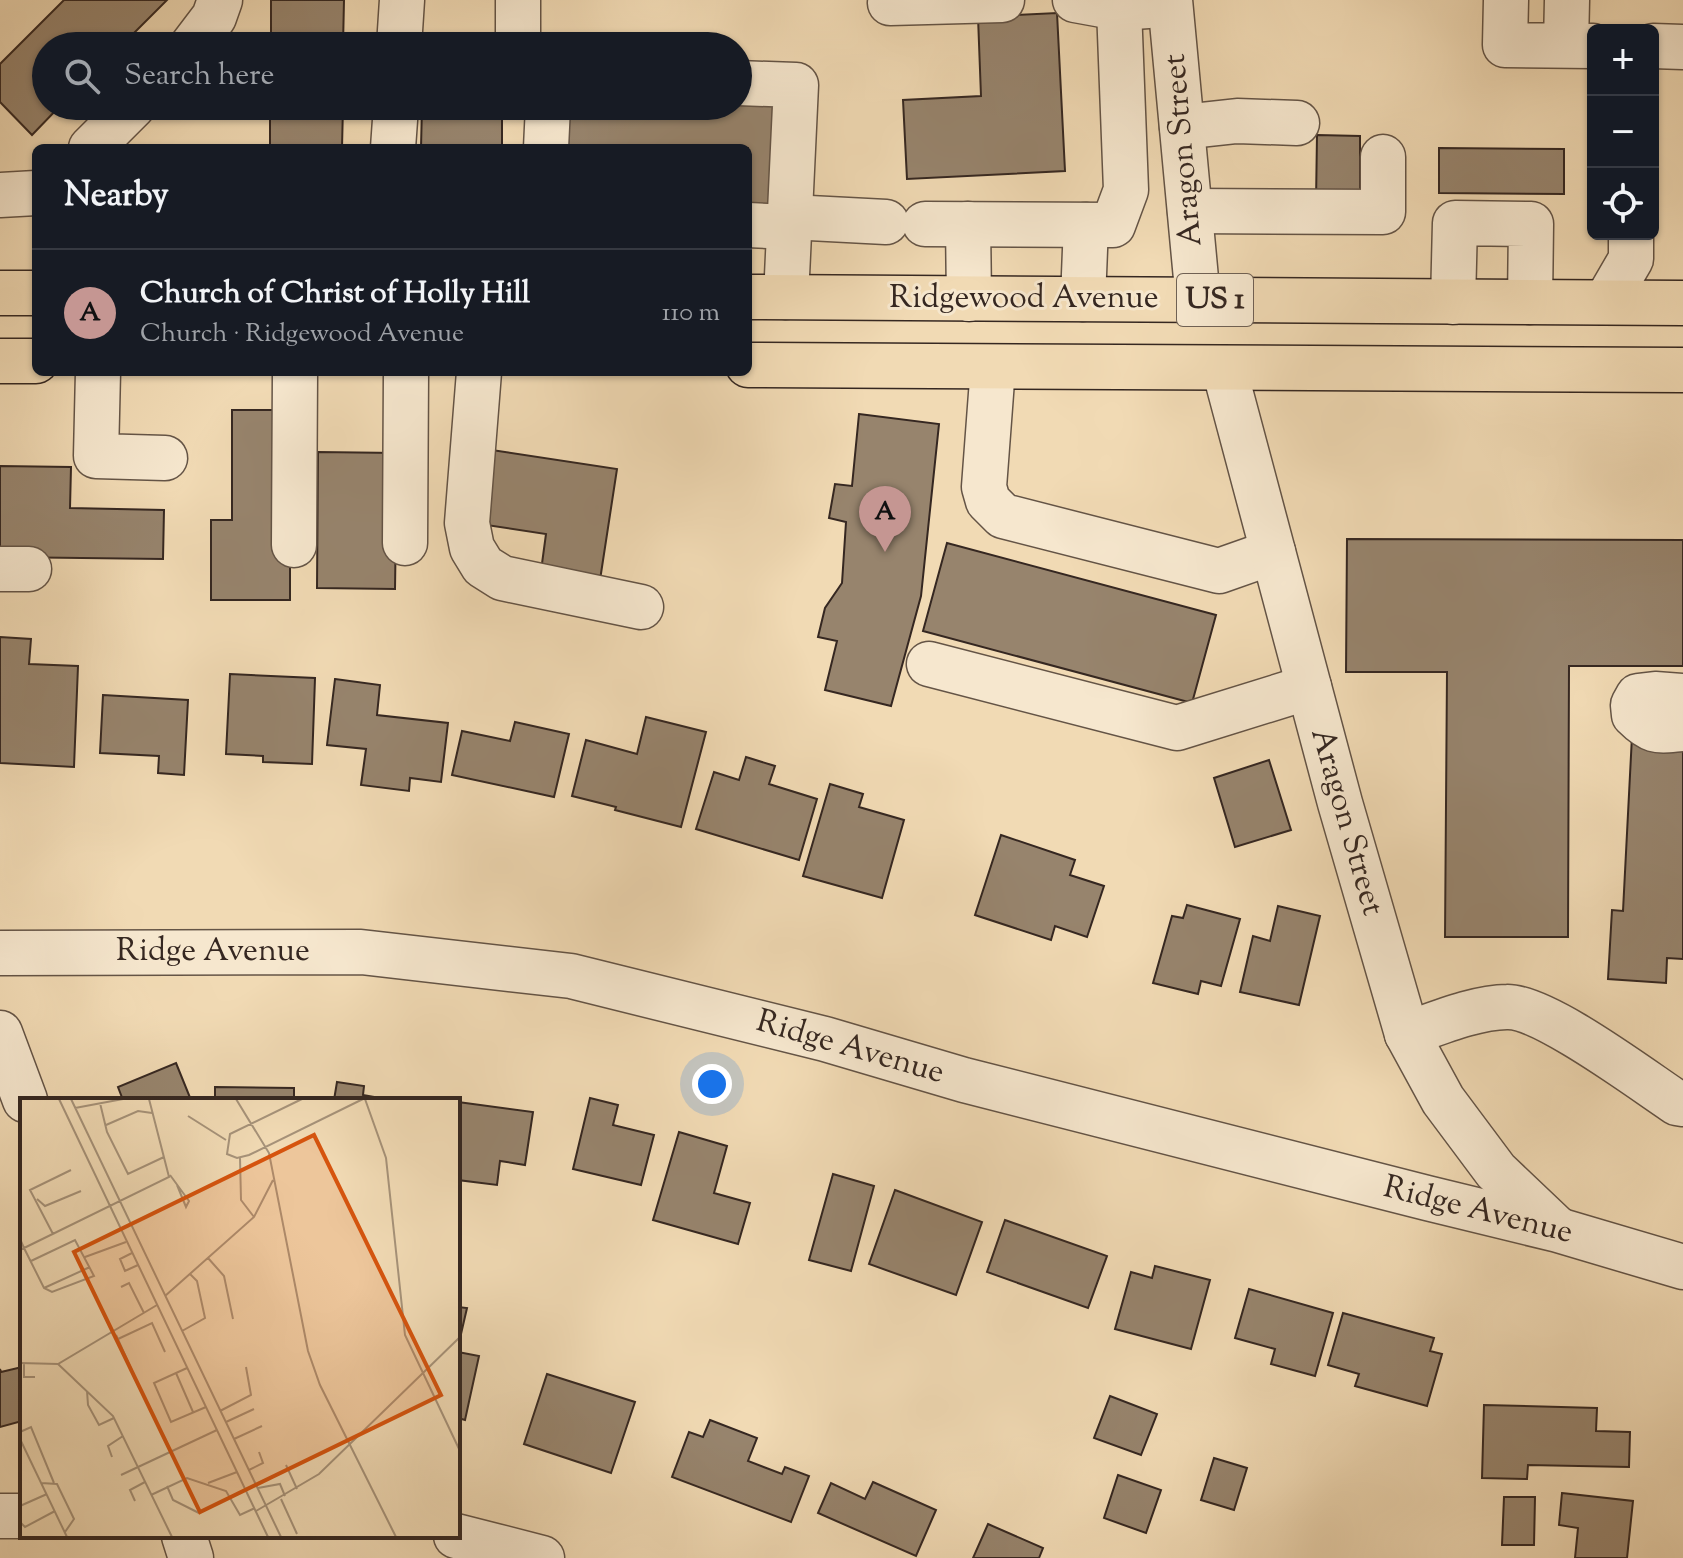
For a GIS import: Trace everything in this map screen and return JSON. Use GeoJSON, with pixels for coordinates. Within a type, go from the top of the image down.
{"type":"FeatureCollection","features":[{"type":"Feature","properties":{"kind":"main road"},"geometry":{"type":"LineString","coordinates":[[0,293],[32,293]]}},
{"type":"Feature","properties":{"kind":"main road","name":"Ridgewood Avenue"},"geometry":{"type":"LineString","coordinates":[[767,297],[1683,303]]}},
{"type":"Feature","properties":{"kind":"main road"},"geometry":{"type":"LineString","coordinates":[[0,361],[32,361]]}},
{"type":"Feature","properties":{"kind":"main road","name":"Ridgewood Avenue"},"geometry":{"type":"LineString","coordinates":[[752,365],[1683,370]]}},
{"type":"Feature","properties":{"kind":"street"},"geometry":{"type":"LineString","coordinates":[[203,32],[214,17],[220,0]]}},
{"type":"Feature","properties":{"kind":"street"},"geometry":{"type":"LineString","coordinates":[[400,32],[402,0]]}},
{"type":"Feature","properties":{"kind":"street"},"geometry":{"type":"LineString","coordinates":[[518,0],[518,32]]}},
{"type":"Feature","properties":{"kind":"street"},"geometry":{"type":"LineString","coordinates":[[890,3],[1002,0]]}},
{"type":"Feature","properties":{"kind":"street"},"geometry":{"type":"LineString","coordinates":[[1075,0],[1119,8],[1170,3]]}},
{"type":"Feature","properties":{"kind":"street"},"geometry":{"type":"LineString","coordinates":[[1506,0],[1505,45],[1579,46],[1567,0]]}},
{"type":"Feature","properties":{"kind":"street","name":"Aragon Street"},"geometry":{"type":"LineString","coordinates":[[1170,3],[1198,300]]}},
{"type":"Feature","properties":{"kind":"street"},"geometry":{"type":"LineString","coordinates":[[776,223],[1113,225],[1126,190],[1119,8]]}},
{"type":"Feature","properties":{"kind":"street"},"geometry":{"type":"LineString","coordinates":[[1659,46],[1683,47]]}},
{"type":"Feature","properties":{"kind":"street"},"geometry":{"type":"LineString","coordinates":[[752,83],[796,85],[767,297]]}},
{"type":"Feature","properties":{"kind":"street"},"geometry":{"type":"LineString","coordinates":[[393,144],[395,120]]}},
{"type":"Feature","properties":{"kind":"street"},"geometry":{"type":"LineString","coordinates":[[97,144],[131,121]]}},
{"type":"Feature","properties":{"kind":"street"},"geometry":{"type":"LineString","coordinates":[[1182,127],[1237,121],[1297,123]]}},
{"type":"Feature","properties":{"kind":"street"},"geometry":{"type":"LineString","coordinates":[[1190,211],[1383,212],[1383,157]]}},
{"type":"Feature","properties":{"kind":"street"},"geometry":{"type":"LineString","coordinates":[[0,195],[32,193]]}},
{"type":"Feature","properties":{"kind":"street"},"geometry":{"type":"LineString","coordinates":[[1453,302],[1455,223],[1470,223],[1531,224],[1530,302]]}},
{"type":"Feature","properties":{"kind":"street"},"geometry":{"type":"LineString","coordinates":[[968,224],[969,299]]}},
{"type":"Feature","properties":{"kind":"street"},"geometry":{"type":"LineString","coordinates":[[1083,299],[1086,225]]}},
{"type":"Feature","properties":{"kind":"street"},"geometry":{"type":"LineString","coordinates":[[1606,302],[1631,259],[1631,240]]}},
{"type":"Feature","properties":{"kind":"street"},"geometry":{"type":"LineString","coordinates":[[993,367],[984,487],[988,501],[1003,516],[1219,571],[1273,552]]}},
{"type":"Feature","properties":{"kind":"street","name":"Aragon Street"},"geometry":{"type":"LineString","coordinates":[[1224,368],[1340,803],[1407,1034],[1443,1100],[1496,1171],[1558,1230]]}},
{"type":"Feature","properties":{"kind":"street"},"geometry":{"type":"LineString","coordinates":[[98,376],[96,456],[165,458]]}},
{"type":"Feature","properties":{"kind":"street"},"geometry":{"type":"LineString","coordinates":[[294,545],[295,376]]}},
{"type":"Feature","properties":{"kind":"street"},"geometry":{"type":"LineString","coordinates":[[405,543],[406,376]]}},
{"type":"Feature","properties":{"kind":"street"},"geometry":{"type":"LineString","coordinates":[[479,376],[467,523],[472,548],[483,566],[502,578],[641,607]]}},
{"type":"Feature","properties":{"kind":"street"},"geometry":{"type":"LineString","coordinates":[[929,664],[1177,728],[1309,687]]}},
{"type":"Feature","properties":{"kind":"street"},"geometry":{"type":"LineString","coordinates":[[1683,696],[1638,696],[1633,705],[1634,715],[1645,726],[1658,732],[1683,729]]}},
{"type":"Feature","properties":{"kind":"street","name":"Ridge Avenue"},"geometry":{"type":"LineString","coordinates":[[0,953],[361,952],[571,976],[825,1039],[964,1080],[1558,1230],[1683,1267]]}},
{"type":"Feature","properties":{"kind":"street"},"geometry":{"type":"LineString","coordinates":[[1407,1034],[1487,1009],[1509,1006],[1527,1010],[1575,1036],[1683,1104]]}},
{"type":"Feature","properties":{"kind":"street"},"geometry":{"type":"LineString","coordinates":[[0,1033],[24,1098]]}},
{"type":"Feature","properties":{"kind":"street"},"geometry":{"type":"LineString","coordinates":[[460,1537],[542,1558]]}},
{"type":"Feature","properties":{"kind":"street"},"geometry":{"type":"LineString","coordinates":[[185,1538],[191,1558]]}},
{"type":"Feature","properties":{"kind":"building"},"geometry":{"type":"Polygon","coordinates":[[[64,0],[167,0],[135,32],[32,32],[64,0]]]}},
{"type":"Feature","properties":{"kind":"building"},"geometry":{"type":"Polygon","coordinates":[[[271,0],[344,0],[343,32],[271,32],[271,0]]]}},
{"type":"Feature","properties":{"kind":"building"},"geometry":{"type":"Polygon","coordinates":[[[1057,13],[1065,171],[907,179],[903,100],[981,96],[978,17],[1057,13]]]}},
{"type":"Feature","properties":{"kind":"building"},"geometry":{"type":"Polygon","coordinates":[[[32,32],[32,120],[46,120],[32,135],[0,102],[0,64],[32,32]]]}},
{"type":"Feature","properties":{"kind":"building"},"geometry":{"type":"Polygon","coordinates":[[[752,100],[779,100],[778,209],[752,209],[752,144],[554,144],[554,120],[752,120],[752,100]]]}},
{"type":"Feature","properties":{"kind":"building"},"geometry":{"type":"Polygon","coordinates":[[[270,120],[343,120],[342,144],[270,144],[270,120]]]}},
{"type":"Feature","properties":{"kind":"building"},"geometry":{"type":"Polygon","coordinates":[[[422,120],[502,120],[502,144],[421,144],[422,120]]]}},
{"type":"Feature","properties":{"kind":"building"},"geometry":{"type":"Polygon","coordinates":[[[1317,135],[1360,136],[1360,202],[1316,202],[1317,135]]]}},
{"type":"Feature","properties":{"kind":"building"},"geometry":{"type":"Polygon","coordinates":[[[1439,148],[1564,149],[1564,194],[1439,193],[1439,148]]]}},
{"type":"Feature","properties":{"kind":"building"},"geometry":{"type":"Polygon","coordinates":[[[232,410],[282,410],[290,518],[290,600],[211,600],[211,520],[232,520],[232,410]]]}},
{"type":"Feature","properties":{"kind":"building"},"geometry":{"type":"Polygon","coordinates":[[[859,414],[939,424],[921,596],[891,706],[825,690],[837,641],[818,637],[825,608],[842,583],[846,522],[829,518],[835,484],[852,486],[859,414]]]}},
{"type":"Feature","properties":{"kind":"building"},"geometry":{"type":"Polygon","coordinates":[[[485,449],[617,469],[600,580],[541,571],[546,534],[473,523],[485,449]]]}},
{"type":"Feature","properties":{"kind":"building"},"geometry":{"type":"Polygon","coordinates":[[[318,452],[397,453],[395,589],[317,588],[318,452]]]}},
{"type":"Feature","properties":{"kind":"building"},"geometry":{"type":"Polygon","coordinates":[[[0,466],[71,467],[70,508],[164,510],[163,559],[0,557],[0,466]]]}},
{"type":"Feature","properties":{"kind":"building"},"geometry":{"type":"Polygon","coordinates":[[[1347,539],[1683,540],[1683,666],[1569,666],[1568,937],[1445,937],[1447,672],[1346,672],[1347,539]]]}},
{"type":"Feature","properties":{"kind":"building"},"geometry":{"type":"Polygon","coordinates":[[[947,543],[1216,615],[1192,703],[923,631],[947,543]]]}},
{"type":"Feature","properties":{"kind":"building"},"geometry":{"type":"Polygon","coordinates":[[[0,637],[31,639],[29,664],[78,666],[74,767],[0,763],[0,637]]]}},
{"type":"Feature","properties":{"kind":"building"},"geometry":{"type":"Polygon","coordinates":[[[230,674],[315,678],[312,764],[263,762],[263,756],[226,754],[230,674]]]}},
{"type":"Feature","properties":{"kind":"building"},"geometry":{"type":"Polygon","coordinates":[[[335,679],[380,685],[377,715],[448,723],[441,782],[410,778],[409,791],[361,785],[366,749],[327,745],[335,679]]]}},
{"type":"Feature","properties":{"kind":"building"},"geometry":{"type":"Polygon","coordinates":[[[103,695],[188,700],[184,775],[158,773],[159,756],[100,753],[103,695]]]}},
{"type":"Feature","properties":{"kind":"building"},"geometry":{"type":"Polygon","coordinates":[[[646,717],[706,732],[681,827],[572,796],[586,740],[637,754],[646,717]]]}},
{"type":"Feature","properties":{"kind":"building"},"geometry":{"type":"Polygon","coordinates":[[[515,722],[569,734],[554,797],[452,775],[462,731],[510,741],[515,722]]]}},
{"type":"Feature","properties":{"kind":"building"},"geometry":{"type":"Polygon","coordinates":[[[1632,736],[1683,739],[1683,959],[1667,958],[1666,983],[1608,979],[1612,910],[1623,911],[1632,736]]]}},
{"type":"Feature","properties":{"kind":"building"},"geometry":{"type":"Polygon","coordinates":[[[746,757],[775,766],[769,784],[817,799],[799,860],[696,829],[714,772],[739,780],[746,757]]]}},
{"type":"Feature","properties":{"kind":"building"},"geometry":{"type":"Polygon","coordinates":[[[1269,760],[1291,830],[1235,847],[1214,778],[1269,760]]]}},
{"type":"Feature","properties":{"kind":"building"},"geometry":{"type":"Polygon","coordinates":[[[830,784],[863,794],[859,807],[904,820],[882,898],[803,876],[830,784]]]}},
{"type":"Feature","properties":{"kind":"building"},"geometry":{"type":"Polygon","coordinates":[[[1001,835],[1075,860],[1070,875],[1104,886],[1087,937],[1055,926],[1051,940],[975,915],[1001,835]]]}},
{"type":"Feature","properties":{"kind":"building"},"geometry":{"type":"Polygon","coordinates":[[[1187,905],[1240,919],[1221,986],[1201,981],[1198,994],[1153,983],[1172,916],[1183,918],[1187,905]]]}},
{"type":"Feature","properties":{"kind":"building"},"geometry":{"type":"Polygon","coordinates":[[[1278,906],[1320,916],[1299,1005],[1240,992],[1253,936],[1270,941],[1278,906]]]}},
{"type":"Feature","properties":{"kind":"building"},"geometry":{"type":"Polygon","coordinates":[[[176,1063],[190,1098],[122,1098],[118,1087],[176,1063]]]}},
{"type":"Feature","properties":{"kind":"building"},"geometry":{"type":"Polygon","coordinates":[[[337,1082],[364,1086],[363,1095],[380,1098],[334,1098],[337,1082]]]}},
{"type":"Feature","properties":{"kind":"building"},"geometry":{"type":"Polygon","coordinates":[[[215,1087],[294,1088],[294,1098],[215,1098],[215,1087]]]}},
{"type":"Feature","properties":{"kind":"building"},"geometry":{"type":"Polygon","coordinates":[[[590,1098],[618,1105],[613,1125],[654,1135],[641,1185],[573,1169],[590,1098]]]}},
{"type":"Feature","properties":{"kind":"building"},"geometry":{"type":"Polygon","coordinates":[[[460,1102],[533,1112],[525,1165],[500,1161],[497,1185],[460,1180],[460,1102]]]}},
{"type":"Feature","properties":{"kind":"building"},"geometry":{"type":"Polygon","coordinates":[[[679,1132],[727,1146],[714,1193],[750,1203],[738,1244],[653,1220],[679,1132]]]}},
{"type":"Feature","properties":{"kind":"building"},"geometry":{"type":"Polygon","coordinates":[[[833,1174],[874,1186],[851,1271],[809,1260],[833,1174]]]}},
{"type":"Feature","properties":{"kind":"building"},"geometry":{"type":"Polygon","coordinates":[[[895,1190],[982,1222],[956,1295],[869,1264],[895,1190]]]}},
{"type":"Feature","properties":{"kind":"building"},"geometry":{"type":"Polygon","coordinates":[[[1005,1220],[1107,1256],[1088,1308],[987,1272],[1005,1220]]]}},
{"type":"Feature","properties":{"kind":"building"},"geometry":{"type":"Polygon","coordinates":[[[1155,1266],[1210,1280],[1191,1349],[1115,1329],[1131,1272],[1152,1278],[1155,1266]]]}},
{"type":"Feature","properties":{"kind":"building"},"geometry":{"type":"Polygon","coordinates":[[[1249,1289],[1333,1313],[1315,1376],[1271,1364],[1275,1349],[1235,1338],[1249,1289]]]}},
{"type":"Feature","properties":{"kind":"building"},"geometry":{"type":"Polygon","coordinates":[[[460,1307],[467,1308],[460,1338],[460,1307]]]}},
{"type":"Feature","properties":{"kind":"building"},"geometry":{"type":"Polygon","coordinates":[[[1343,1313],[1434,1338],[1430,1351],[1442,1354],[1427,1406],[1355,1386],[1359,1374],[1328,1365],[1343,1313]]]}},
{"type":"Feature","properties":{"kind":"building"},"geometry":{"type":"Polygon","coordinates":[[[460,1352],[479,1356],[465,1420],[460,1419],[460,1352]]]}},
{"type":"Feature","properties":{"kind":"building"},"geometry":{"type":"Polygon","coordinates":[[[20,1367],[20,1422],[0,1427],[0,1369],[1,1372],[20,1367]]]}},
{"type":"Feature","properties":{"kind":"building"},"geometry":{"type":"Polygon","coordinates":[[[547,1374],[635,1402],[611,1473],[524,1444],[547,1374]]]}},
{"type":"Feature","properties":{"kind":"building"},"geometry":{"type":"Polygon","coordinates":[[[1110,1396],[1157,1414],[1141,1455],[1094,1438],[1110,1396]]]}},
{"type":"Feature","properties":{"kind":"building"},"geometry":{"type":"Polygon","coordinates":[[[1484,1405],[1597,1408],[1596,1431],[1630,1432],[1629,1467],[1528,1465],[1527,1479],[1482,1478],[1484,1405]]]}},
{"type":"Feature","properties":{"kind":"building"},"geometry":{"type":"Polygon","coordinates":[[[710,1420],[757,1438],[748,1461],[782,1474],[785,1467],[809,1476],[791,1522],[672,1477],[689,1432],[703,1437],[710,1420]]]}},
{"type":"Feature","properties":{"kind":"building"},"geometry":{"type":"Polygon","coordinates":[[[1214,1458],[1247,1468],[1234,1510],[1201,1500],[1214,1458]]]}},
{"type":"Feature","properties":{"kind":"building"},"geometry":{"type":"Polygon","coordinates":[[[1118,1475],[1161,1490],[1146,1533],[1104,1518],[1118,1475]]]}},
{"type":"Feature","properties":{"kind":"building"},"geometry":{"type":"Polygon","coordinates":[[[873,1482],[936,1510],[916,1556],[818,1513],[831,1483],[865,1499],[873,1482]]]}},
{"type":"Feature","properties":{"kind":"building"},"geometry":{"type":"Polygon","coordinates":[[[1562,1493],[1633,1501],[1627,1558],[1575,1558],[1578,1528],[1559,1525],[1562,1493]]]}},
{"type":"Feature","properties":{"kind":"building"},"geometry":{"type":"Polygon","coordinates":[[[1504,1497],[1535,1497],[1534,1545],[1502,1545],[1504,1497]]]}},
{"type":"Feature","properties":{"kind":"building"},"geometry":{"type":"Polygon","coordinates":[[[988,1524],[1043,1548],[1039,1558],[973,1558],[988,1524]]]}},
{"type":"Feature","properties":{"kind":"place","name":"Church of Christ of Holly Hill"},"geometry":{"type":"Point","coordinates":[885,552]}}]}
